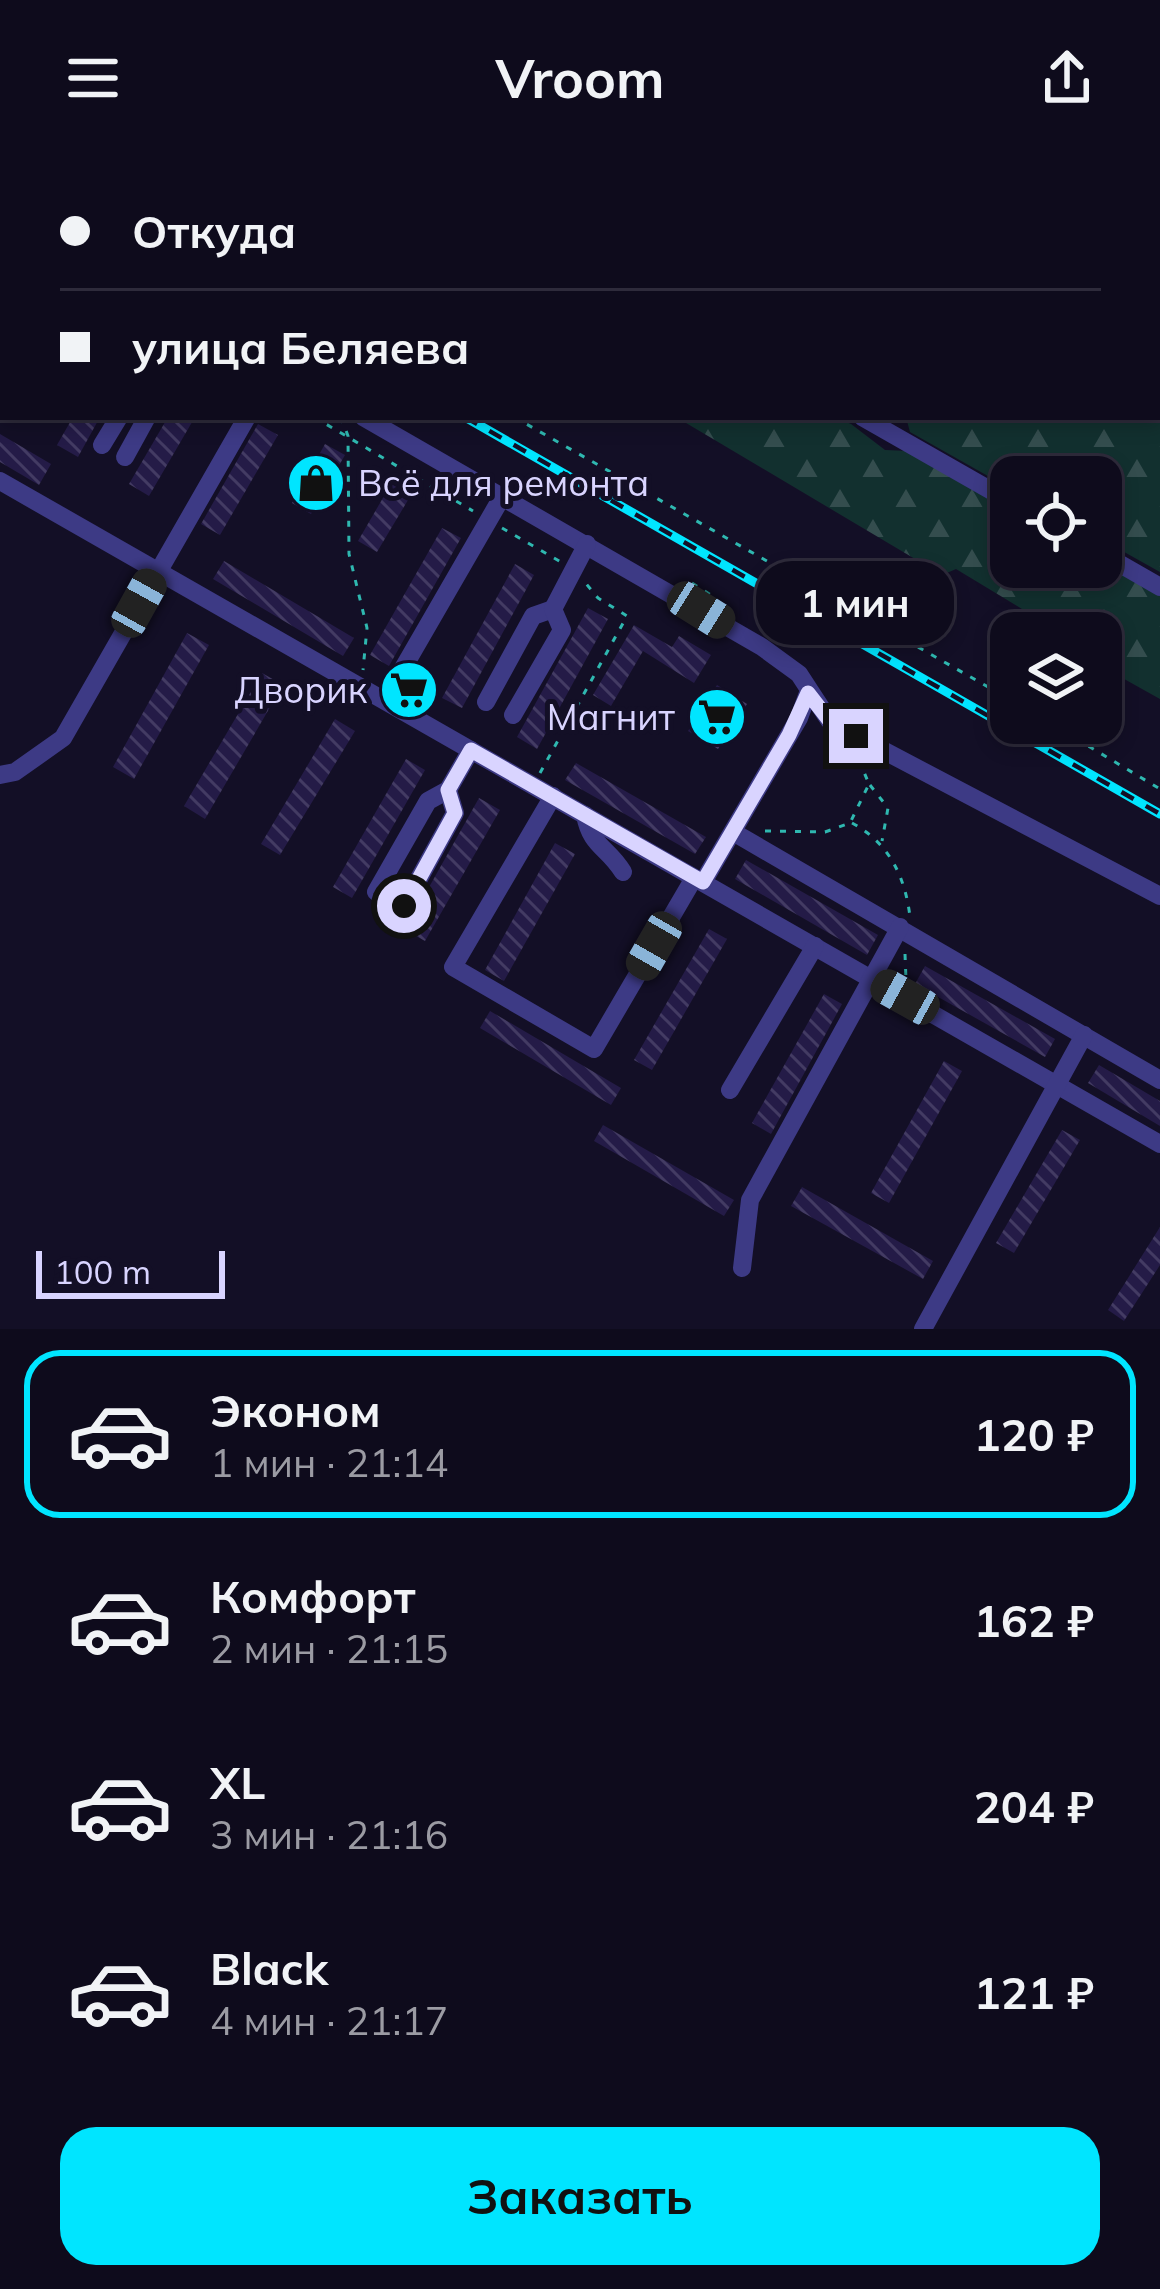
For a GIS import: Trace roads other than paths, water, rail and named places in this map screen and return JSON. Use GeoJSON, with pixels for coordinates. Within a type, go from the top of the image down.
{"type":"FeatureCollection","features":[{"type":"Feature","properties":{"kind":"street"},"geometry":{"type":"LineString","coordinates":[[102,445],[116,420]]}},
{"type":"Feature","properties":{"kind":"street"},"geometry":{"type":"LineString","coordinates":[[124,457],[145,420]]}},
{"type":"Feature","properties":{"kind":"street"},"geometry":{"type":"LineString","coordinates":[[0,775],[15,772],[63,739],[245,420]]}},
{"type":"Feature","properties":{"kind":"street"},"geometry":{"type":"LineString","coordinates":[[368,420],[763,647],[799,674],[829,720],[1160,896]]}},
{"type":"Feature","properties":{"kind":"street"},"geometry":{"type":"LineString","coordinates":[[867,420],[990,490]]}},
{"type":"Feature","properties":{"kind":"street"},"geometry":{"type":"LineString","coordinates":[[0,481],[1160,1144]]}},
{"type":"Feature","properties":{"kind":"street"},"geometry":{"type":"LineString","coordinates":[[398,677],[502,497]]}},
{"type":"Feature","properties":{"kind":"street"},"geometry":{"type":"LineString","coordinates":[[486,702],[533,616],[553,608],[587,544]]}},
{"type":"Feature","properties":{"kind":"street"},"geometry":{"type":"LineString","coordinates":[[1122,565],[1160,587]]}},
{"type":"Feature","properties":{"kind":"street"},"geometry":{"type":"LineString","coordinates":[[513,715],[562,630],[553,608]]}},
{"type":"Feature","properties":{"kind":"street"},"geometry":{"type":"LineString","coordinates":[[553,796],[453,967],[594,1048],[698,880],[794,738],[808,693]]}},
{"type":"Feature","properties":{"kind":"street"},"geometry":{"type":"LineString","coordinates":[[376,892],[428,801],[448,790],[471,750]]}},
{"type":"Feature","properties":{"kind":"street"},"geometry":{"type":"LineString","coordinates":[[404,906],[455,813],[448,790]]}},
{"type":"Feature","properties":{"kind":"street"},"geometry":{"type":"LineString","coordinates":[[585,815],[589,836],[623,872]]}},
{"type":"Feature","properties":{"kind":"street"},"geometry":{"type":"LineString","coordinates":[[733,832],[1160,1080]]}},
{"type":"Feature","properties":{"kind":"street"},"geometry":{"type":"LineString","coordinates":[[742,1268],[750,1200],[870,977],[904,929]]}},
{"type":"Feature","properties":{"kind":"street"},"geometry":{"type":"LineString","coordinates":[[730,1090],[815,946]]}},
{"type":"Feature","properties":{"kind":"street"},"geometry":{"type":"LineString","coordinates":[[923,1329],[1084,1036]]}},
{"type":"Feature","properties":{"kind":"railway"},"geometry":{"type":"LineString","coordinates":[[470,420],[1160,814]]}},
{"type":"Feature","properties":{"kind":"place","name":"Всё для ремонта"},"geometry":{"type":"Point","coordinates":[316,483]}},
{"type":"Feature","properties":{"kind":"place","name":"Дворик"},"geometry":{"type":"Point","coordinates":[409,690]}},
{"type":"Feature","properties":{"kind":"place","name":"Магнит"},"geometry":{"type":"Point","coordinates":[717,717]}}]}
